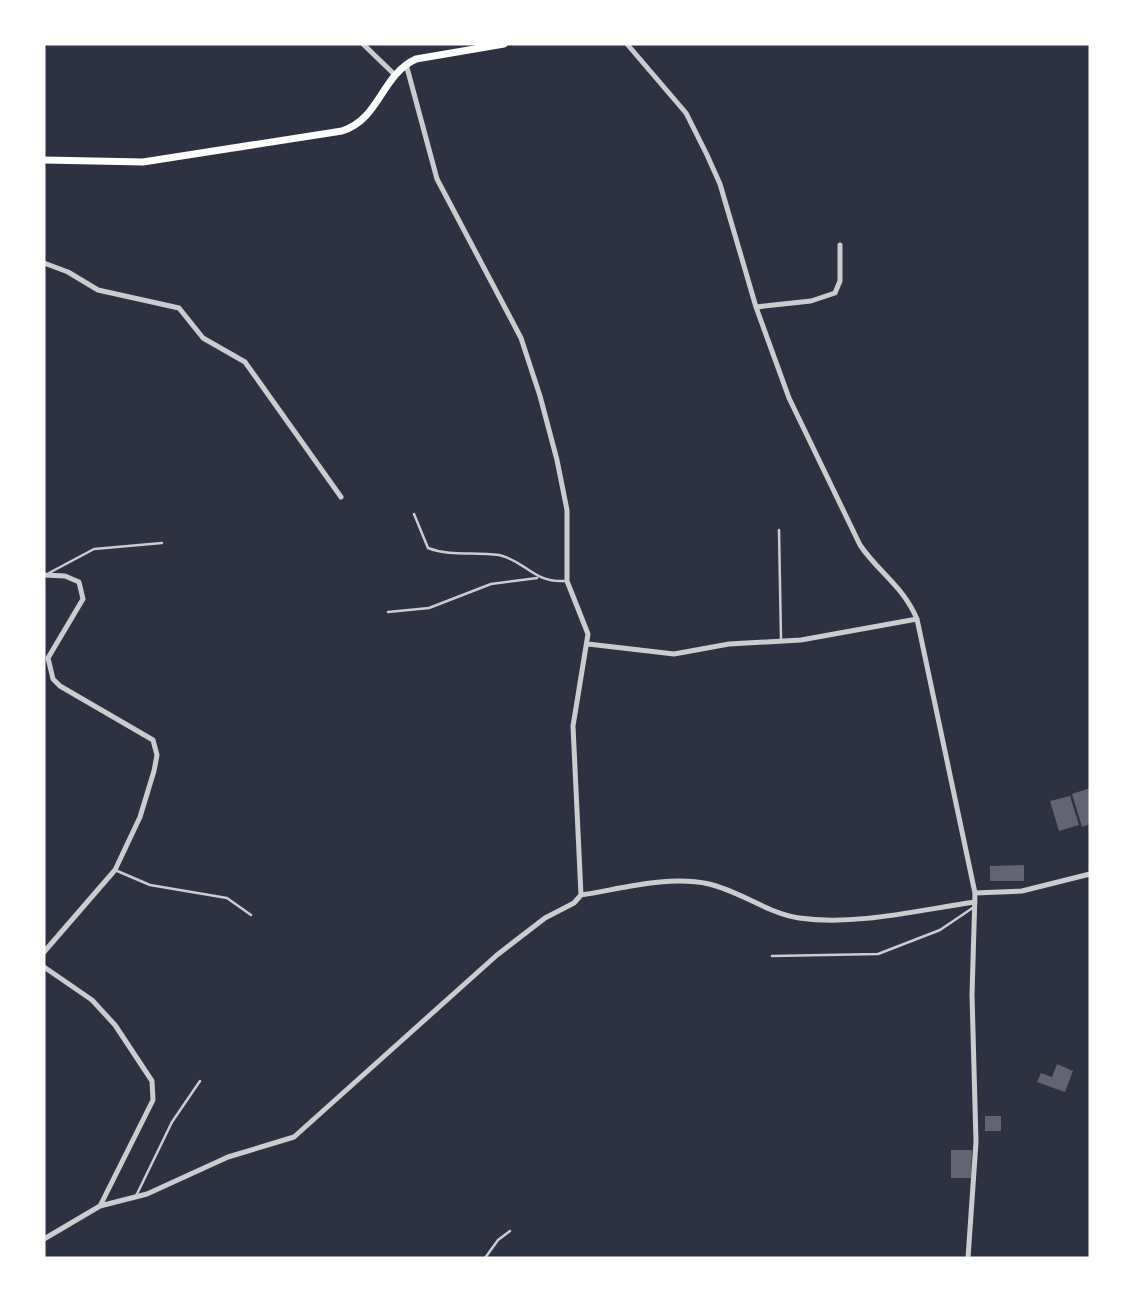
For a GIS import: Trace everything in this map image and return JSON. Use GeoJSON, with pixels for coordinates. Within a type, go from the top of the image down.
{"type":"FeatureCollection","features":[{"type":"Feature","properties":{"kind":"main road"},"geometry":{"type":"LineString","coordinates":[[44,160],[143,162],[342,131],[365,120],[395,75],[406,64],[416,59],[504,44]]}},
{"type":"Feature","properties":{"kind":"street"},"geometry":{"type":"LineString","coordinates":[[363,44],[395,75]]}},
{"type":"Feature","properties":{"kind":"street"},"geometry":{"type":"LineString","coordinates":[[626,44],[659,78],[696,132],[720,184],[755,306],[789,398],[860,545],[870,561],[902,590],[917,619],[975,893],[972,995],[976,1154],[968,1258]]}},
{"type":"Feature","properties":{"kind":"street"},"geometry":{"type":"LineString","coordinates":[[406,64],[438,179],[520,338],[531,364],[557,460],[566,510],[567,581],[588,634],[573,726],[581,895]]}},
{"type":"Feature","properties":{"kind":"street"},"geometry":{"type":"LineString","coordinates":[[755,306],[811,301],[835,293],[840,281],[840,245]]}},
{"type":"Feature","properties":{"kind":"street"},"geometry":{"type":"LineString","coordinates":[[44,263],[68,272],[98,290],[179,308],[203,338],[245,362],[341,497]]}},
{"type":"Feature","properties":{"kind":"street"},"geometry":{"type":"LineString","coordinates":[[44,952],[115,870],[140,817],[154,771],[157,745],[100,708],[67,691],[53,679],[48,658],[83,599],[79,582],[65,576],[45,575]]}},
{"type":"Feature","properties":{"kind":"street"},"geometry":{"type":"LineString","coordinates":[[588,644],[674,654],[729,644],[781,641],[917,619]]}},
{"type":"Feature","properties":{"kind":"street"},"geometry":{"type":"LineString","coordinates":[[975,893],[1023,891],[1090,874]]}},
{"type":"Feature","properties":{"kind":"street"},"geometry":{"type":"LineString","coordinates":[[44,1239],[100,1206],[134,1199],[228,1157],[294,1136],[497,955],[545,918],[574,903],[581,895],[680,881],[709,884],[770,910],[799,918],[836,920],[975,905]]}},
{"type":"Feature","properties":{"kind":"street"},"geometry":{"type":"LineString","coordinates":[[44,967],[102,1010],[152,1081],[153,1100],[100,1206]]}},
{"type":"Feature","properties":{"kind":"lane"},"geometry":{"type":"LineString","coordinates":[[414,514],[428,548],[440,553],[499,555],[510,559],[538,578]]}},
{"type":"Feature","properties":{"kind":"lane"},"geometry":{"type":"LineString","coordinates":[[779,530],[781,641]]}},
{"type":"Feature","properties":{"kind":"lane"},"geometry":{"type":"LineString","coordinates":[[45,575],[94,549],[162,542]]}},
{"type":"Feature","properties":{"kind":"lane"},"geometry":{"type":"LineString","coordinates":[[388,612],[429,608],[491,584],[538,578],[567,581]]}},
{"type":"Feature","properties":{"kind":"lane"},"geometry":{"type":"LineString","coordinates":[[115,870],[150,885],[227,898],[251,915]]}},
{"type":"Feature","properties":{"kind":"lane"},"geometry":{"type":"LineString","coordinates":[[772,956],[878,954],[940,930],[975,905]]}},
{"type":"Feature","properties":{"kind":"lane"},"geometry":{"type":"LineString","coordinates":[[134,1199],[178,1112],[200,1081]]}},
{"type":"Feature","properties":{"kind":"lane"},"geometry":{"type":"LineString","coordinates":[[485,1258],[498,1240],[510,1231]]}},
{"type":"Feature","properties":{"kind":"building"},"geometry":{"type":"Polygon","coordinates":[[[1090,788],[1090,824],[1082,827],[1072,794],[1090,788]]]}},
{"type":"Feature","properties":{"kind":"building"},"geometry":{"type":"Polygon","coordinates":[[[1070,796],[1079,825],[1059,831],[1050,801],[1070,796]]]}},
{"type":"Feature","properties":{"kind":"building"},"geometry":{"type":"Polygon","coordinates":[[[1024,865],[1024,881],[990,881],[990,866],[1024,865]]]}},
{"type":"Feature","properties":{"kind":"building"},"geometry":{"type":"Polygon","coordinates":[[[1057,1064],[1073,1071],[1065,1092],[1037,1082],[1041,1073],[1052,1077],[1057,1064]]]}},
{"type":"Feature","properties":{"kind":"building"},"geometry":{"type":"Polygon","coordinates":[[[985,1116],[1001,1116],[1001,1131],[985,1131],[985,1116]]]}},
{"type":"Feature","properties":{"kind":"building"},"geometry":{"type":"Polygon","coordinates":[[[951,1150],[972,1150],[971,1178],[951,1178],[951,1150]]]}}]}
